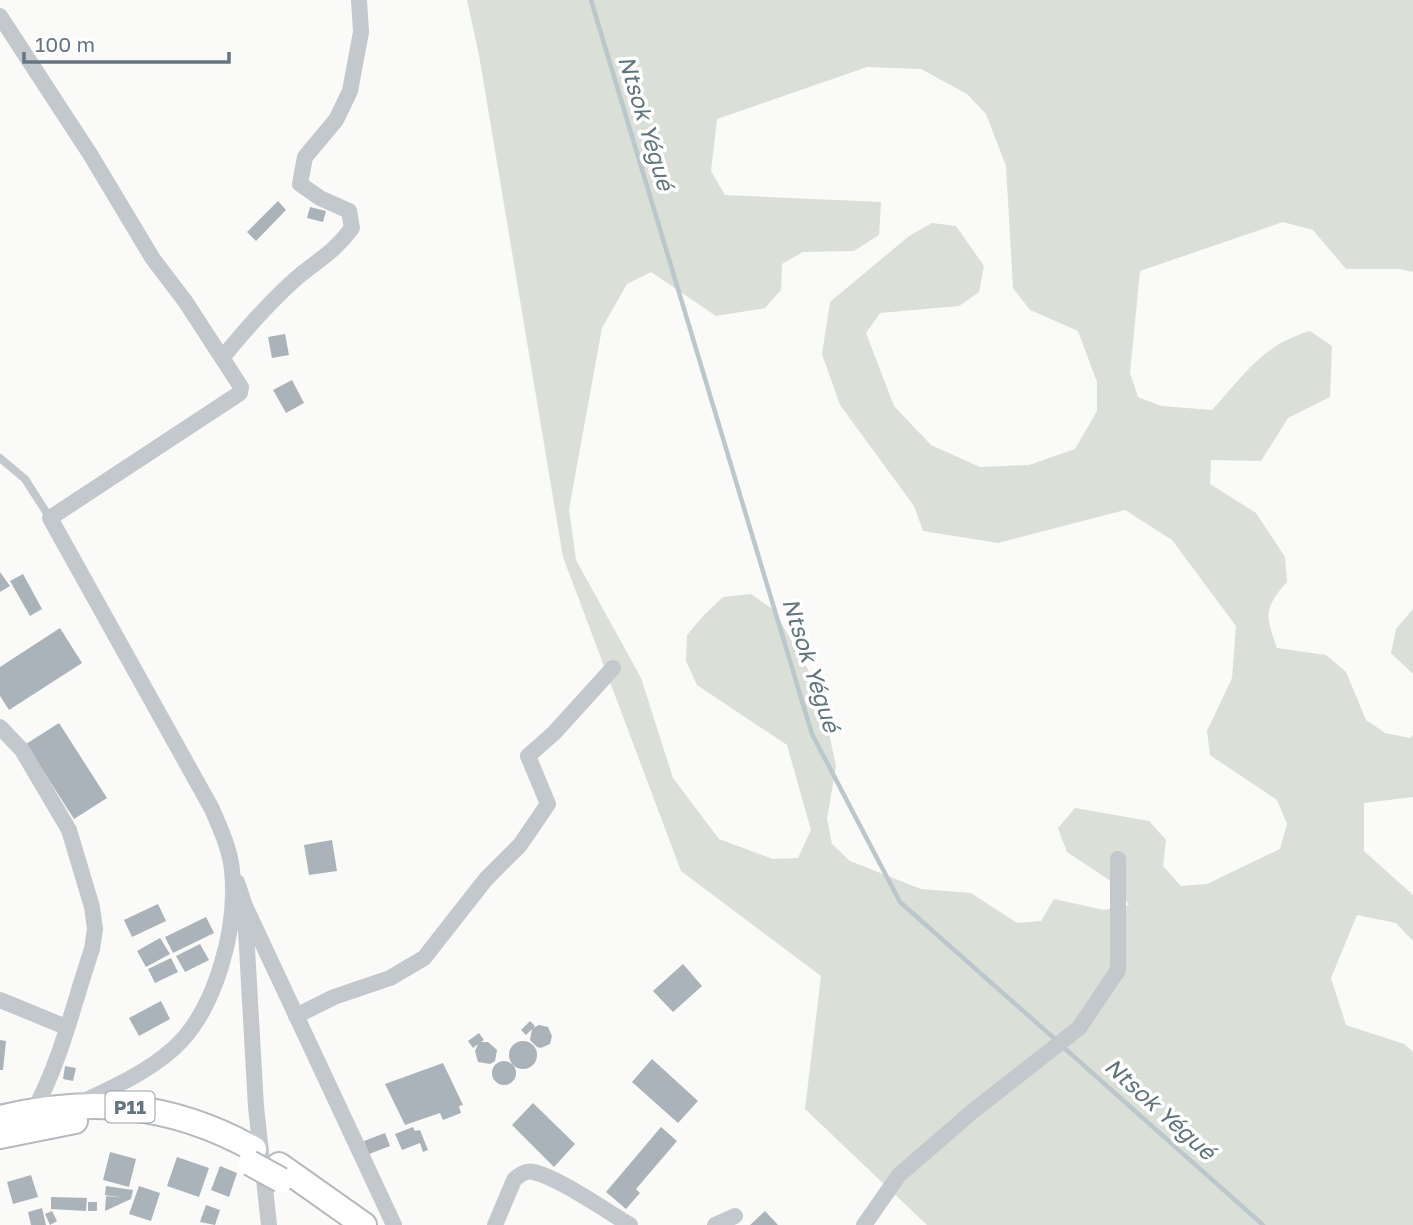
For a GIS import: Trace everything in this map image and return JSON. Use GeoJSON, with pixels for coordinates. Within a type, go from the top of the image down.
{"type":"FeatureCollection","features":[{"type":"Feature","properties":{"kind":"main road","name":"P11"},"geometry":{"type":"LineString","coordinates":[[0,1118],[75,1105],[133,1107],[159,1111],[224,1132],[252,1156],[364,1225]]}},
{"type":"Feature","properties":{"kind":"main road","name":"P11"},"geometry":{"type":"LineString","coordinates":[[0,1136],[75,1121],[127,1121],[174,1131],[252,1156]]}},
{"type":"Feature","properties":{"kind":"main road","name":"P11"},"geometry":{"type":"LineString","coordinates":[[280,1173],[343,1225]]}},
{"type":"Feature","properties":{"kind":"street"},"geometry":{"type":"LineString","coordinates":[[223,358],[249,326],[298,277],[337,248],[352,228],[349,211],[320,198],[300,184],[305,157],[336,120],[350,91],[362,32],[359,0]]}},
{"type":"Feature","properties":{"kind":"street"},"geometry":{"type":"LineString","coordinates":[[0,16],[90,154],[153,260],[239,380],[240,393],[50,518],[212,809],[225,838],[232,870],[245,906],[394,1225]]}},
{"type":"Feature","properties":{"kind":"street"},"geometry":{"type":"LineString","coordinates":[[296,1016],[334,997],[390,978],[424,958],[486,879],[520,845],[548,804],[528,756],[554,733],[613,668]]}},
{"type":"Feature","properties":{"kind":"street"},"geometry":{"type":"LineString","coordinates":[[0,727],[22,750],[63,817],[92,907],[95,929],[92,949],[46,1089],[34,1110]]}},
{"type":"Feature","properties":{"kind":"street"},"geometry":{"type":"LineString","coordinates":[[863,1225],[899,1175],[973,1111],[1079,1028],[1118,970],[1118,859]]}},
{"type":"Feature","properties":{"kind":"street"},"geometry":{"type":"LineString","coordinates":[[75,1105],[121,1084],[149,1066],[173,1049],[192,1028],[209,1002],[218,977],[231,908],[232,870]]}},
{"type":"Feature","properties":{"kind":"street"},"geometry":{"type":"LineString","coordinates":[[245,906],[256,1107],[269,1225]]}},
{"type":"Feature","properties":{"kind":"street"},"geometry":{"type":"LineString","coordinates":[[0,1000],[66,1027]]}},
{"type":"Feature","properties":{"kind":"street"},"geometry":{"type":"LineString","coordinates":[[495,1225],[514,1180],[519,1174],[528,1172],[556,1181],[630,1225]]}},
{"type":"Feature","properties":{"kind":"street"},"geometry":{"type":"LineString","coordinates":[[715,1225],[735,1216],[728,1225]]}},
{"type":"Feature","properties":{"kind":"lane"},"geometry":{"type":"LineString","coordinates":[[0,458],[25,479],[50,518]]}},
{"type":"Feature","properties":{"kind":"shaded area"},"geometry":{"type":"Polygon","coordinates":[[[467,0],[1413,0],[1413,272],[1400,269],[1346,269],[1313,230],[1283,222],[1140,271],[1130,373],[1138,397],[1161,406],[1212,410],[1255,362],[1279,344],[1310,331],[1332,346],[1330,397],[1288,418],[1261,461],[1211,460],[1210,484],[1256,513],[1285,557],[1287,582],[1274,599],[1269,612],[1270,627],[1277,648],[1326,655],[1346,672],[1366,720],[1385,733],[1410,738],[1413,735],[1413,797],[1364,803],[1364,851],[1413,895],[1413,941],[1396,923],[1357,915],[1331,978],[1346,1025],[1404,1044],[1413,1052],[1413,1225],[927,1225],[805,1109],[821,976],[681,871],[563,557],[479,55],[467,0]],[[867,67],[717,119],[711,171],[725,195],[881,202],[879,235],[854,251],[803,252],[782,264],[781,290],[765,308],[716,316],[651,272],[627,284],[602,328],[569,509],[576,560],[641,678],[673,778],[719,839],[773,859],[798,858],[811,830],[787,745],[697,685],[686,661],[687,635],[704,615],[723,597],[751,594],[774,610],[820,691],[836,766],[827,819],[832,844],[850,861],[921,889],[971,893],[1017,923],[1041,921],[1054,899],[1104,910],[1129,905],[1112,882],[1067,852],[1058,828],[1075,808],[1149,821],[1166,840],[1163,866],[1181,886],[1207,884],[1280,849],[1287,824],[1277,800],[1210,755],[1207,731],[1232,678],[1236,626],[1172,540],[1125,510],[998,543],[923,531],[914,506],[840,405],[822,354],[830,302],[909,236],[932,223],[956,226],[984,266],[979,292],[959,306],[880,313],[866,333],[894,406],[931,445],[980,467],[1029,465],[1075,449],[1097,411],[1097,382],[1078,331],[1030,310],[1013,288],[1006,166],[986,114],[967,94],[921,69],[867,67]]]}},
{"type":"Feature","properties":{"kind":"shaded area"},"geometry":{"type":"Polygon","coordinates":[[[1413,609],[1413,674],[1391,653],[1396,629],[1413,609]]]}},
{"type":"Feature","properties":{"kind":"building"},"geometry":{"type":"Polygon","coordinates":[[[278,201],[286,210],[256,241],[247,232],[278,201]]]}},
{"type":"Feature","properties":{"kind":"building"},"geometry":{"type":"Polygon","coordinates":[[[310,207],[326,211],[323,222],[307,218],[310,207]]]}},
{"type":"Feature","properties":{"kind":"building"},"geometry":{"type":"Polygon","coordinates":[[[285,334],[289,355],[272,358],[268,337],[285,334]]]}},
{"type":"Feature","properties":{"kind":"building"},"geometry":{"type":"Polygon","coordinates":[[[292,380],[304,403],[286,413],[273,390],[292,380]]]}},
{"type":"Feature","properties":{"kind":"building"},"geometry":{"type":"Polygon","coordinates":[[[0,572],[10,586],[0,592],[0,572]]]}},
{"type":"Feature","properties":{"kind":"building"},"geometry":{"type":"Polygon","coordinates":[[[23,574],[42,609],[30,616],[10,581],[23,574]]]}},
{"type":"Feature","properties":{"kind":"building"},"geometry":{"type":"Polygon","coordinates":[[[60,628],[82,663],[9,710],[0,696],[0,667],[60,628]]]}},
{"type":"Feature","properties":{"kind":"building"},"geometry":{"type":"Polygon","coordinates":[[[59,723],[107,798],[74,819],[26,744],[59,723]]]}},
{"type":"Feature","properties":{"kind":"building"},"geometry":{"type":"Polygon","coordinates":[[[332,840],[337,871],[309,875],[304,845],[332,840]]]}},
{"type":"Feature","properties":{"kind":"building"},"geometry":{"type":"Polygon","coordinates":[[[158,904],[166,921],[132,937],[124,920],[158,904]]]}},
{"type":"Feature","properties":{"kind":"building"},"geometry":{"type":"Polygon","coordinates":[[[206,917],[214,933],[173,953],[165,937],[206,917]]]}},
{"type":"Feature","properties":{"kind":"building"},"geometry":{"type":"Polygon","coordinates":[[[160,938],[170,954],[146,967],[137,951],[160,938]]]}},
{"type":"Feature","properties":{"kind":"building"},"geometry":{"type":"Polygon","coordinates":[[[200,944],[209,960],[185,972],[176,956],[200,944]]]}},
{"type":"Feature","properties":{"kind":"building"},"geometry":{"type":"Polygon","coordinates":[[[171,958],[178,972],[155,983],[148,969],[171,958]]]}},
{"type":"Feature","properties":{"kind":"building"},"geometry":{"type":"Polygon","coordinates":[[[683,964],[702,986],[673,1012],[653,991],[683,964]]]}},
{"type":"Feature","properties":{"kind":"building"},"geometry":{"type":"Polygon","coordinates":[[[161,1001],[170,1019],[139,1036],[129,1018],[161,1001]]]}},
{"type":"Feature","properties":{"kind":"building"},"geometry":{"type":"Polygon","coordinates":[[[530,1021],[535,1026],[533,1028],[539,1025],[548,1027],[552,1036],[550,1044],[537,1047],[530,1040],[532,1029],[526,1035],[521,1030],[530,1021]]]}},
{"type":"Feature","properties":{"kind":"building"},"geometry":{"type":"Polygon","coordinates":[[[479,1033],[484,1040],[481,1042],[488,1042],[497,1050],[495,1061],[490,1064],[478,1062],[475,1051],[478,1044],[473,1048],[468,1041],[479,1033]]]}},
{"type":"Feature","properties":{"kind":"building"},"geometry":{"type":"Polygon","coordinates":[[[0,1040],[6,1041],[3,1070],[0,1070],[0,1040]]]}},
{"type":"Feature","properties":{"kind":"building"},"geometry":{"type":"Polygon","coordinates":[[[523,1041],[533,1045],[537,1055],[533,1065],[523,1069],[513,1065],[509,1055],[513,1045],[523,1041]]]}},
{"type":"Feature","properties":{"kind":"building"},"geometry":{"type":"Polygon","coordinates":[[[652,1059],[698,1101],[678,1123],[632,1082],[652,1059]]]}},
{"type":"Feature","properties":{"kind":"building"},"geometry":{"type":"Polygon","coordinates":[[[504,1061],[512,1065],[516,1073],[512,1081],[504,1085],[496,1081],[492,1073],[496,1065],[504,1061]]]}},
{"type":"Feature","properties":{"kind":"building"},"geometry":{"type":"Polygon","coordinates":[[[443,1063],[463,1105],[459,1106],[461,1113],[443,1120],[440,1113],[405,1125],[385,1084],[443,1063]]]}},
{"type":"Feature","properties":{"kind":"building"},"geometry":{"type":"Polygon","coordinates":[[[65,1066],[76,1068],[73,1081],[63,1079],[65,1066]]]}},
{"type":"Feature","properties":{"kind":"building"},"geometry":{"type":"Polygon","coordinates":[[[533,1103],[575,1144],[554,1167],[512,1125],[533,1103]]]}},
{"type":"Feature","properties":{"kind":"building"},"geometry":{"type":"Polygon","coordinates":[[[413,1127],[415,1131],[420,1130],[428,1150],[423,1152],[420,1143],[402,1150],[395,1134],[413,1127]]]}},
{"type":"Feature","properties":{"kind":"building"},"geometry":{"type":"Polygon","coordinates":[[[661,1127],[677,1141],[636,1189],[640,1193],[626,1209],[606,1192],[661,1127]]]}},
{"type":"Feature","properties":{"kind":"building"},"geometry":{"type":"Polygon","coordinates":[[[385,1133],[390,1146],[369,1154],[364,1141],[385,1133]]]}},
{"type":"Feature","properties":{"kind":"building"},"geometry":{"type":"Polygon","coordinates":[[[110,1152],[136,1159],[129,1187],[103,1180],[110,1152]]]}},
{"type":"Feature","properties":{"kind":"building"},"geometry":{"type":"Polygon","coordinates":[[[177,1157],[209,1168],[199,1197],[167,1186],[177,1157]]]}},
{"type":"Feature","properties":{"kind":"building"},"geometry":{"type":"Polygon","coordinates":[[[220,1166],[237,1173],[229,1197],[211,1190],[220,1166]]]}},
{"type":"Feature","properties":{"kind":"building"},"geometry":{"type":"Polygon","coordinates":[[[31,1175],[38,1197],[13,1204],[7,1182],[31,1175]]]}},
{"type":"Feature","properties":{"kind":"building"},"geometry":{"type":"Polygon","coordinates":[[[106,1186],[133,1190],[131,1199],[105,1211],[106,1196],[124,1198],[105,1195],[106,1186]]]}},
{"type":"Feature","properties":{"kind":"building"},"geometry":{"type":"Polygon","coordinates":[[[139,1186],[160,1193],[151,1221],[129,1214],[139,1186]]]}},
{"type":"Feature","properties":{"kind":"building"},"geometry":{"type":"Polygon","coordinates":[[[51,1197],[87,1198],[86,1211],[51,1209],[51,1197]]]}},
{"type":"Feature","properties":{"kind":"building"},"geometry":{"type":"Polygon","coordinates":[[[88,1202],[97,1202],[97,1211],[88,1211],[88,1202]]]}},
{"type":"Feature","properties":{"kind":"building"},"geometry":{"type":"Polygon","coordinates":[[[206,1205],[220,1210],[215,1225],[200,1222],[206,1205]]]}},
{"type":"Feature","properties":{"kind":"building"},"geometry":{"type":"Polygon","coordinates":[[[42,1208],[46,1225],[31,1225],[28,1212],[42,1208]]]}},
{"type":"Feature","properties":{"kind":"building"},"geometry":{"type":"Polygon","coordinates":[[[52,1211],[57,1221],[50,1225],[45,1214],[52,1211]]]}},
{"type":"Feature","properties":{"kind":"building"},"geometry":{"type":"Polygon","coordinates":[[[765,1211],[778,1225],[750,1225],[765,1211]]]}},
{"type":"Feature","properties":{"kind":"waterway","name":"Ntsok Yégué"},"geometry":{"type":"LineString","coordinates":[[591,0],[812,734],[900,902],[1056,1040]]}},
{"type":"Feature","properties":{"kind":"waterway","name":"Ntsok Yégué"},"geometry":{"type":"LineString","coordinates":[[1062,1046],[1263,1225]]}}]}
